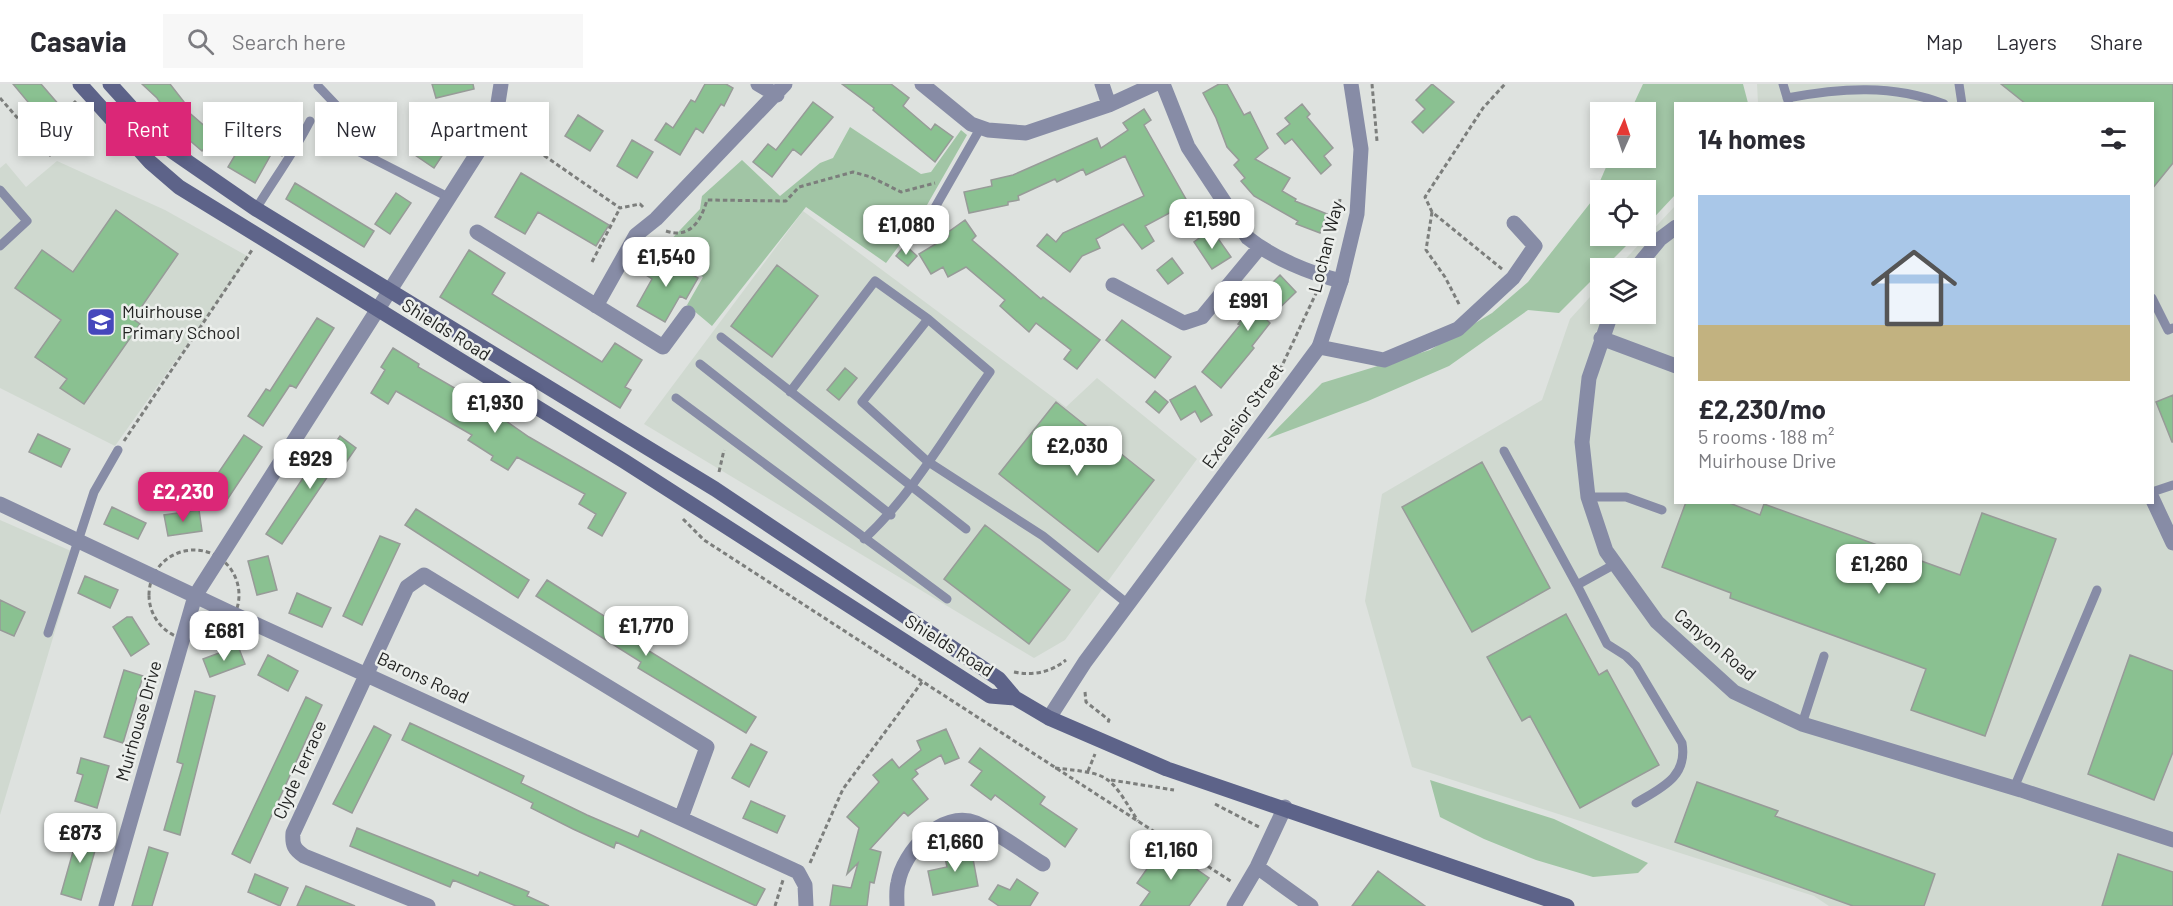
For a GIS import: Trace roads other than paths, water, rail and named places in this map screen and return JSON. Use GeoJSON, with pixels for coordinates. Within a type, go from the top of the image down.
{"type":"FeatureCollection","features":[{"type":"Feature","properties":{"kind":"main road","name":"Shields Road"},"geometry":{"type":"LineString","coordinates":[[110,84],[169,149],[256,209],[715,489],[999,679],[1015,698]]}},
{"type":"Feature","properties":{"kind":"main road","name":"Shields Road"},"geometry":{"type":"LineString","coordinates":[[83,88],[150,162],[179,187],[624,461],[990,696],[1015,698]]}},
{"type":"Feature","properties":{"kind":"main road"},"geometry":{"type":"LineString","coordinates":[[1015,698],[1049,718],[1167,769],[1285,807],[1567,906]]}},
{"type":"Feature","properties":{"kind":"street","name":"Muirhouse Drive"},"geometry":{"type":"LineString","coordinates":[[106,906],[195,596],[376,310],[450,198],[495,122],[501,84]]}},
{"type":"Feature","properties":{"kind":"street"},"geometry":{"type":"LineString","coordinates":[[596,306],[636,235],[656,219],[781,90],[758,84]]}},
{"type":"Feature","properties":{"kind":"street"},"geometry":{"type":"LineString","coordinates":[[922,84],[958,115],[981,127],[1026,133],[1109,105],[1155,84]]}},
{"type":"Feature","properties":{"kind":"street"},"geometry":{"type":"LineString","coordinates":[[1102,84],[1109,105]]}},
{"type":"Feature","properties":{"kind":"street"},"geometry":{"type":"LineString","coordinates":[[1163,84],[1188,147],[1248,238],[1260,247],[1323,277],[1341,281]]}},
{"type":"Feature","properties":{"kind":"street","name":"Lochan Way"},"geometry":{"type":"LineString","coordinates":[[1319,346],[1341,281],[1357,214],[1361,149],[1351,84]]}},
{"type":"Feature","properties":{"kind":"street"},"geometry":{"type":"LineString","coordinates":[[1319,346],[1384,360],[1458,329],[1513,278],[1535,246],[1514,223]]}},
{"type":"Feature","properties":{"kind":"street"},"geometry":{"type":"LineString","coordinates":[[1644,258],[1660,239],[1674,228]]}},
{"type":"Feature","properties":{"kind":"street"},"geometry":{"type":"LineString","coordinates":[[477,232],[663,347],[688,313]]}},
{"type":"Feature","properties":{"kind":"street"},"geometry":{"type":"LineString","coordinates":[[1113,285],[1184,323],[1202,317],[1260,247]]}},
{"type":"Feature","properties":{"kind":"street","name":"Canyon Road"},"geometry":{"type":"LineString","coordinates":[[1607,324],[1589,378],[1582,442],[1588,497],[1606,551],[1657,622],[1734,692],[1802,724],[2014,788],[2173,840]]}},
{"type":"Feature","properties":{"kind":"street"},"geometry":{"type":"LineString","coordinates":[[1601,338],[1674,365]]}},
{"type":"Feature","properties":{"kind":"street","name":"Excelsior Street"},"geometry":{"type":"LineString","coordinates":[[1049,718],[1085,662],[1319,346]]}},
{"type":"Feature","properties":{"kind":"street"},"geometry":{"type":"LineString","coordinates":[[2154,502],[2173,543]]}},
{"type":"Feature","properties":{"kind":"street","name":"Barons Road"},"geometry":{"type":"LineString","coordinates":[[0,504],[195,596],[798,872],[803,882],[806,906]]}},
{"type":"Feature","properties":{"kind":"street"},"geometry":{"type":"LineString","coordinates":[[365,673],[407,587],[424,576],[431,578],[707,747],[681,818]]}},
{"type":"Feature","properties":{"kind":"street","name":"Clyde Terrace"},"geometry":{"type":"LineString","coordinates":[[365,673],[293,832],[292,842],[295,850],[304,856],[428,906]]}},
{"type":"Feature","properties":{"kind":"street"},"geometry":{"type":"LineString","coordinates":[[1234,906],[1257,867],[1285,807]]}},
{"type":"Feature","properties":{"kind":"street"},"geometry":{"type":"LineString","coordinates":[[897,906],[898,882],[914,848],[933,829],[957,821],[975,822],[1043,864]]}},
{"type":"Feature","properties":{"kind":"street"},"geometry":{"type":"LineString","coordinates":[[1257,867],[1311,906]]}},
{"type":"Feature","properties":{"kind":"lane"},"geometry":{"type":"LineString","coordinates":[[1783,84],[1788,101],[1824,88],[1911,88],[1940,102]]}},
{"type":"Feature","properties":{"kind":"lane"},"geometry":{"type":"LineString","coordinates":[[1959,84],[1962,102]]}},
{"type":"Feature","properties":{"kind":"lane"},"geometry":{"type":"LineString","coordinates":[[318,86],[337,106],[340,142],[450,198]]}},
{"type":"Feature","properties":{"kind":"lane"},"geometry":{"type":"LineString","coordinates":[[256,209],[276,175],[290,159],[309,121]]}},
{"type":"Feature","properties":{"kind":"lane"},"geometry":{"type":"LineString","coordinates":[[925,225],[981,127]]}},
{"type":"Feature","properties":{"kind":"lane"},"geometry":{"type":"LineString","coordinates":[[0,190],[27,221],[0,246]]}},
{"type":"Feature","properties":{"kind":"lane"},"geometry":{"type":"LineString","coordinates":[[790,392],[875,281],[928,319],[990,372],[891,515],[864,539]]}},
{"type":"Feature","properties":{"kind":"lane"},"geometry":{"type":"LineString","coordinates":[[2154,302],[2168,330],[2173,328]]}},
{"type":"Feature","properties":{"kind":"lane"},"geometry":{"type":"LineString","coordinates":[[928,319],[862,402],[927,461],[1043,536],[1128,604]]}},
{"type":"Feature","properties":{"kind":"lane"},"geometry":{"type":"LineString","coordinates":[[721,337],[966,529]]}},
{"type":"Feature","properties":{"kind":"lane"},"geometry":{"type":"LineString","coordinates":[[700,364],[891,515]]}},
{"type":"Feature","properties":{"kind":"lane"},"geometry":{"type":"LineString","coordinates":[[676,398],[947,599]]}},
{"type":"Feature","properties":{"kind":"lane"},"geometry":{"type":"LineString","coordinates":[[48,633],[76,540],[94,492],[118,450]]}},
{"type":"Feature","properties":{"kind":"lane"},"geometry":{"type":"LineString","coordinates":[[1504,451],[1608,644],[1636,666],[1682,743],[1684,754],[1678,773],[1671,782],[1636,802]]}},
{"type":"Feature","properties":{"kind":"lane"},"geometry":{"type":"LineString","coordinates":[[2154,491],[2173,484]]}},
{"type":"Feature","properties":{"kind":"lane"},"geometry":{"type":"LineString","coordinates":[[1588,497],[1626,497],[1662,510]]}},
{"type":"Feature","properties":{"kind":"lane"},"geometry":{"type":"LineString","coordinates":[[1577,585],[1615,564]]}},
{"type":"Feature","properties":{"kind":"lane"},"geometry":{"type":"LineString","coordinates":[[2014,788],[2097,590]]}},
{"type":"Feature","properties":{"kind":"lane"},"geometry":{"type":"LineString","coordinates":[[1802,724],[1824,656]]}},
{"type":"Feature","properties":{"kind":"place","name":"Muirhouse Primary School"},"geometry":{"type":"Point","coordinates":[101,322]}}]}
